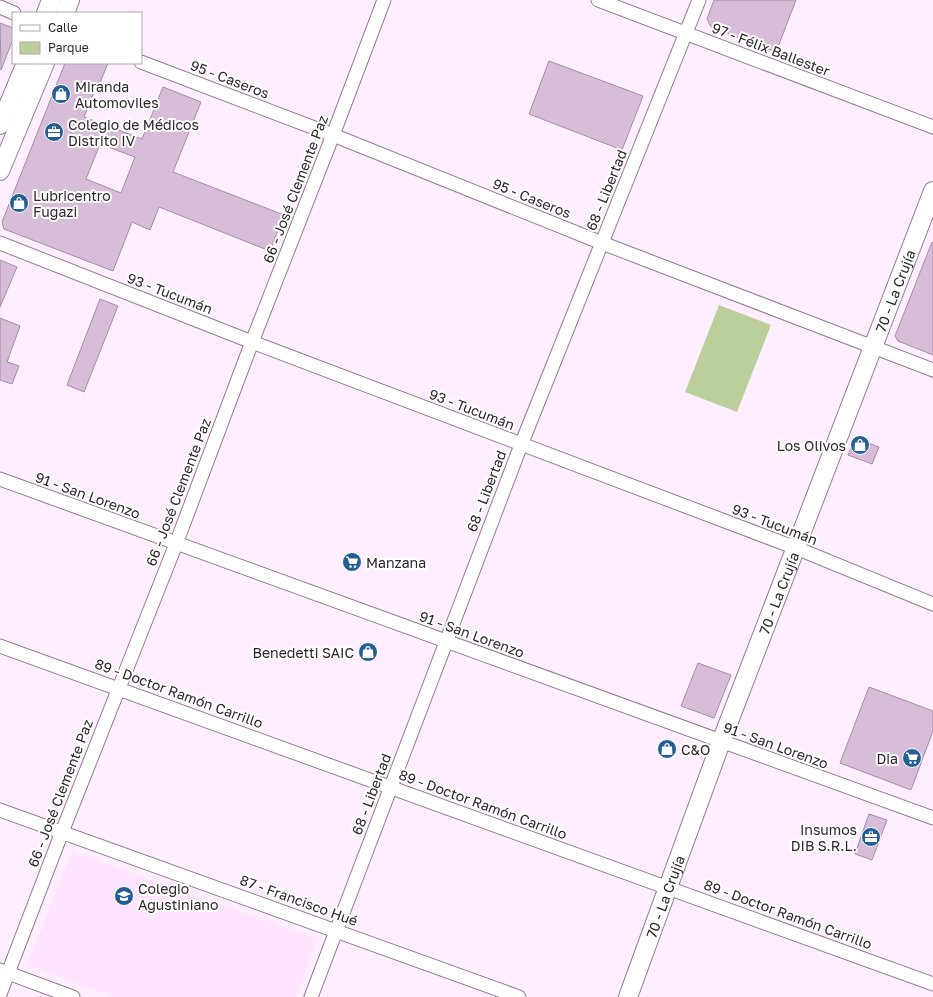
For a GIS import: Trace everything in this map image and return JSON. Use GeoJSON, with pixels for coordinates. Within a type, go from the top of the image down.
{"type":"FeatureCollection","features":[{"type":"Feature","properties":{"kind":"street"},"geometry":{"type":"LineString","coordinates":[[46,12],[51,0]]}},
{"type":"Feature","properties":{"kind":"street"},"geometry":{"type":"LineString","coordinates":[[65,12],[70,0]]}},
{"type":"Feature","properties":{"kind":"street","name":"66 - José Clemente Paz"},"geometry":{"type":"LineString","coordinates":[[0,994],[4,972],[62,832],[176,544],[384,0]]}},
{"type":"Feature","properties":{"kind":"street","name":"97 - Félix Ballester"},"geometry":{"type":"LineString","coordinates":[[598,0],[933,127]]}},
{"type":"Feature","properties":{"kind":"street","name":"68 - Libertad"},"geometry":{"type":"LineString","coordinates":[[311,997],[335,930],[447,642],[521,445],[699,0]]}},
{"type":"Feature","properties":{"kind":"street"},"geometry":{"type":"LineString","coordinates":[[0,7],[12,12]]}},
{"type":"Feature","properties":{"kind":"street","name":"95 - Caseros"},"geometry":{"type":"LineString","coordinates":[[142,62],[333,135],[602,243],[933,370]]}},
{"type":"Feature","properties":{"kind":"street"},"geometry":{"type":"LineString","coordinates":[[0,125],[26,64]]}},
{"type":"Feature","properties":{"kind":"street"},"geometry":{"type":"LineString","coordinates":[[0,171],[45,64]]}},
{"type":"Feature","properties":{"kind":"street","name":"70 - La Crujía"},"geometry":{"type":"LineString","coordinates":[[628,997],[721,742],[933,191]]}},
{"type":"Feature","properties":{"kind":"street","name":"93 - Tucumán"},"geometry":{"type":"LineString","coordinates":[[0,243],[252,342],[796,548],[933,604]]}},
{"type":"Feature","properties":{"kind":"street","name":"91 - San Lorenzo"},"geometry":{"type":"LineString","coordinates":[[0,479],[933,818]]}},
{"type":"Feature","properties":{"kind":"street","name":"89 - Doctor Ramón Carrillo"},"geometry":{"type":"LineString","coordinates":[[0,646],[933,984]]}},
{"type":"Feature","properties":{"kind":"street","name":"87 - Francisco Hué"},"geometry":{"type":"LineString","coordinates":[[0,810],[519,997]]}},
{"type":"Feature","properties":{"kind":"street"},"geometry":{"type":"LineString","coordinates":[[4,972],[73,997]]}},
{"type":"Feature","properties":{"kind":"shaded area","name":"Colegio Agustiniano"},"geometry":{"type":"Polygon","coordinates":[[[72,852],[317,939],[296,997],[115,997],[27,965],[72,852]]]}},
{"type":"Feature","properties":{"kind":"green space"},"geometry":{"type":"Polygon","coordinates":[[[719,305],[771,325],[737,412],[685,392],[719,305]]]}},
{"type":"Feature","properties":{"kind":"building"},"geometry":{"type":"Polygon","coordinates":[[[714,0],[796,0],[776,52],[711,27],[707,19],[714,0]]]}},
{"type":"Feature","properties":{"kind":"building"},"geometry":{"type":"Polygon","coordinates":[[[0,23],[12,28],[12,42],[1,70],[0,23]]]}},
{"type":"Feature","properties":{"kind":"building"},"geometry":{"type":"Polygon","coordinates":[[[549,61],[643,96],[622,150],[529,114],[549,61]]]}},
{"type":"Feature","properties":{"kind":"building"},"geometry":{"type":"Polygon","coordinates":[[[65,64],[108,64],[100,83],[98,82],[84,117],[142,139],[163,87],[201,102],[173,172],[284,215],[270,251],[159,207],[150,230],[132,222],[113,271],[4,229],[2,222],[65,64]],[[100,144],[86,179],[121,193],[135,157],[100,144]]]}},
{"type":"Feature","properties":{"kind":"building"},"geometry":{"type":"Polygon","coordinates":[[[932,242],[933,355],[898,341],[895,336],[932,242]]]}},
{"type":"Feature","properties":{"kind":"building"},"geometry":{"type":"Polygon","coordinates":[[[0,260],[17,267],[0,307],[0,260]]]}},
{"type":"Feature","properties":{"kind":"building"},"geometry":{"type":"Polygon","coordinates":[[[100,299],[118,306],[84,392],[67,385],[100,299]]]}},
{"type":"Feature","properties":{"kind":"building"},"geometry":{"type":"Polygon","coordinates":[[[0,318],[20,326],[7,362],[19,366],[12,384],[0,380],[0,318]]]}},
{"type":"Feature","properties":{"kind":"building"},"geometry":{"type":"Polygon","coordinates":[[[855,438],[879,447],[872,464],[848,455],[855,438]]]}},
{"type":"Feature","properties":{"kind":"building"},"geometry":{"type":"Polygon","coordinates":[[[698,663],[731,675],[714,718],[681,706],[698,663]]]}},
{"type":"Feature","properties":{"kind":"building"},"geometry":{"type":"Polygon","coordinates":[[[869,687],[933,711],[933,731],[911,790],[840,763],[869,687]]]}},
{"type":"Feature","properties":{"kind":"building","name":"Insumos DIB S.R.L."},"geometry":{"type":"Polygon","coordinates":[[[869,814],[887,820],[872,860],[855,854],[869,814]]]}},
{"type":"Feature","properties":{"kind":"place","name":"Miranda Automoviles"},"geometry":{"type":"Point","coordinates":[61,94]}},
{"type":"Feature","properties":{"kind":"place","name":"Colegio de Médicos Distrito IV"},"geometry":{"type":"Point","coordinates":[54,132]}},
{"type":"Feature","properties":{"kind":"place","name":"Lubricentro Fugazi"},"geometry":{"type":"Point","coordinates":[19,203]}},
{"type":"Feature","properties":{"kind":"place","name":"Los Olivos"},"geometry":{"type":"Point","coordinates":[860,445]}},
{"type":"Feature","properties":{"kind":"place","name":"Manzana"},"geometry":{"type":"Point","coordinates":[352,562]}},
{"type":"Feature","properties":{"kind":"place","name":"Benedetti SAIC"},"geometry":{"type":"Point","coordinates":[368,652]}},
{"type":"Feature","properties":{"kind":"place","name":"C&O"},"geometry":{"type":"Point","coordinates":[667,749]}},
{"type":"Feature","properties":{"kind":"place","name":"Dia"},"geometry":{"type":"Point","coordinates":[912,758]}},
{"type":"Feature","properties":{"kind":"place","name":"Insumos DIB S.R.L."},"geometry":{"type":"Point","coordinates":[871,837]}},
{"type":"Feature","properties":{"kind":"place","name":"Colegio Agustiniano"},"geometry":{"type":"Point","coordinates":[124,896]}}]}
